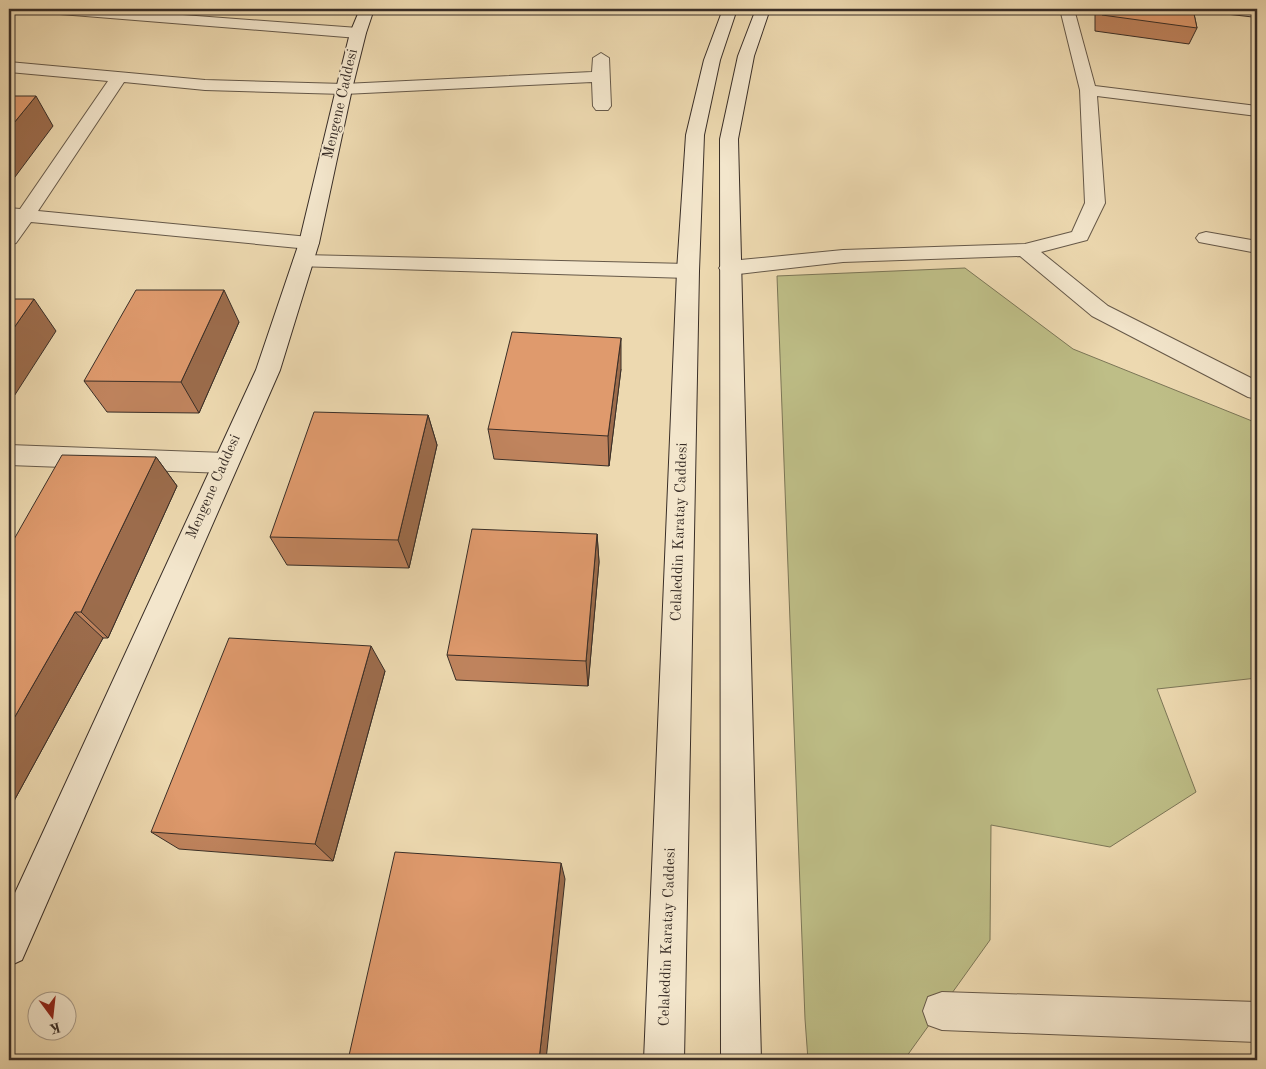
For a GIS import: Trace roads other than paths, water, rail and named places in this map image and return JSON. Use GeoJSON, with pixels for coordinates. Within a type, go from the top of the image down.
{"type":"FeatureCollection","features":[{"type":"Feature","properties":{"kind":"street"},"geometry":{"type":"LineString","coordinates":[[48,9],[358,33]]}},
{"type":"Feature","properties":{"kind":"street","name":"Mengene Caddesi"},"geometry":{"type":"LineString","coordinates":[[9,947],[268,370],[306,252],[358,33],[367,9]]}},
{"type":"Feature","properties":{"kind":"street","name":"Celaleddin Karatay Caddesi"},"geometry":{"type":"LineString","coordinates":[[664,1060],[688,271],[695,135],[712,60],[730,9]]}},
{"type":"Feature","properties":{"kind":"street"},"geometry":{"type":"LineString","coordinates":[[741,1060],[729,139],[743,69],[754,27],[763,9]]}},
{"type":"Feature","properties":{"kind":"street"},"geometry":{"type":"LineString","coordinates":[[730,268],[843,256],[1025,250],[1080,236],[1095,203],[1088,90],[1067,9]]}},
{"type":"Feature","properties":{"kind":"street"},"geometry":{"type":"LineString","coordinates":[[1222,9],[1257,13]]}},
{"type":"Feature","properties":{"kind":"street"},"geometry":{"type":"LineString","coordinates":[[601,58],[602,106]]}},
{"type":"Feature","properties":{"kind":"street"},"geometry":{"type":"LineString","coordinates":[[9,67],[205,85],[344,89],[600,77]]}},
{"type":"Feature","properties":{"kind":"street"},"geometry":{"type":"LineString","coordinates":[[9,239],[17,214],[119,77]]}},
{"type":"Feature","properties":{"kind":"street"},"geometry":{"type":"LineString","coordinates":[[1088,90],[1257,111]]}},
{"type":"Feature","properties":{"kind":"street"},"geometry":{"type":"LineString","coordinates":[[17,214],[306,252],[688,271]]}},
{"type":"Feature","properties":{"kind":"street"},"geometry":{"type":"LineString","coordinates":[[1206,238],[1257,247]]}},
{"type":"Feature","properties":{"kind":"street"},"geometry":{"type":"LineString","coordinates":[[1025,250],[1100,311],[1257,392]]}},
{"type":"Feature","properties":{"kind":"street"},"geometry":{"type":"LineString","coordinates":[[9,455],[225,463]]}},
{"type":"Feature","properties":{"kind":"street"},"geometry":{"type":"LineString","coordinates":[[942,1011],[1257,1022]]}}]}
